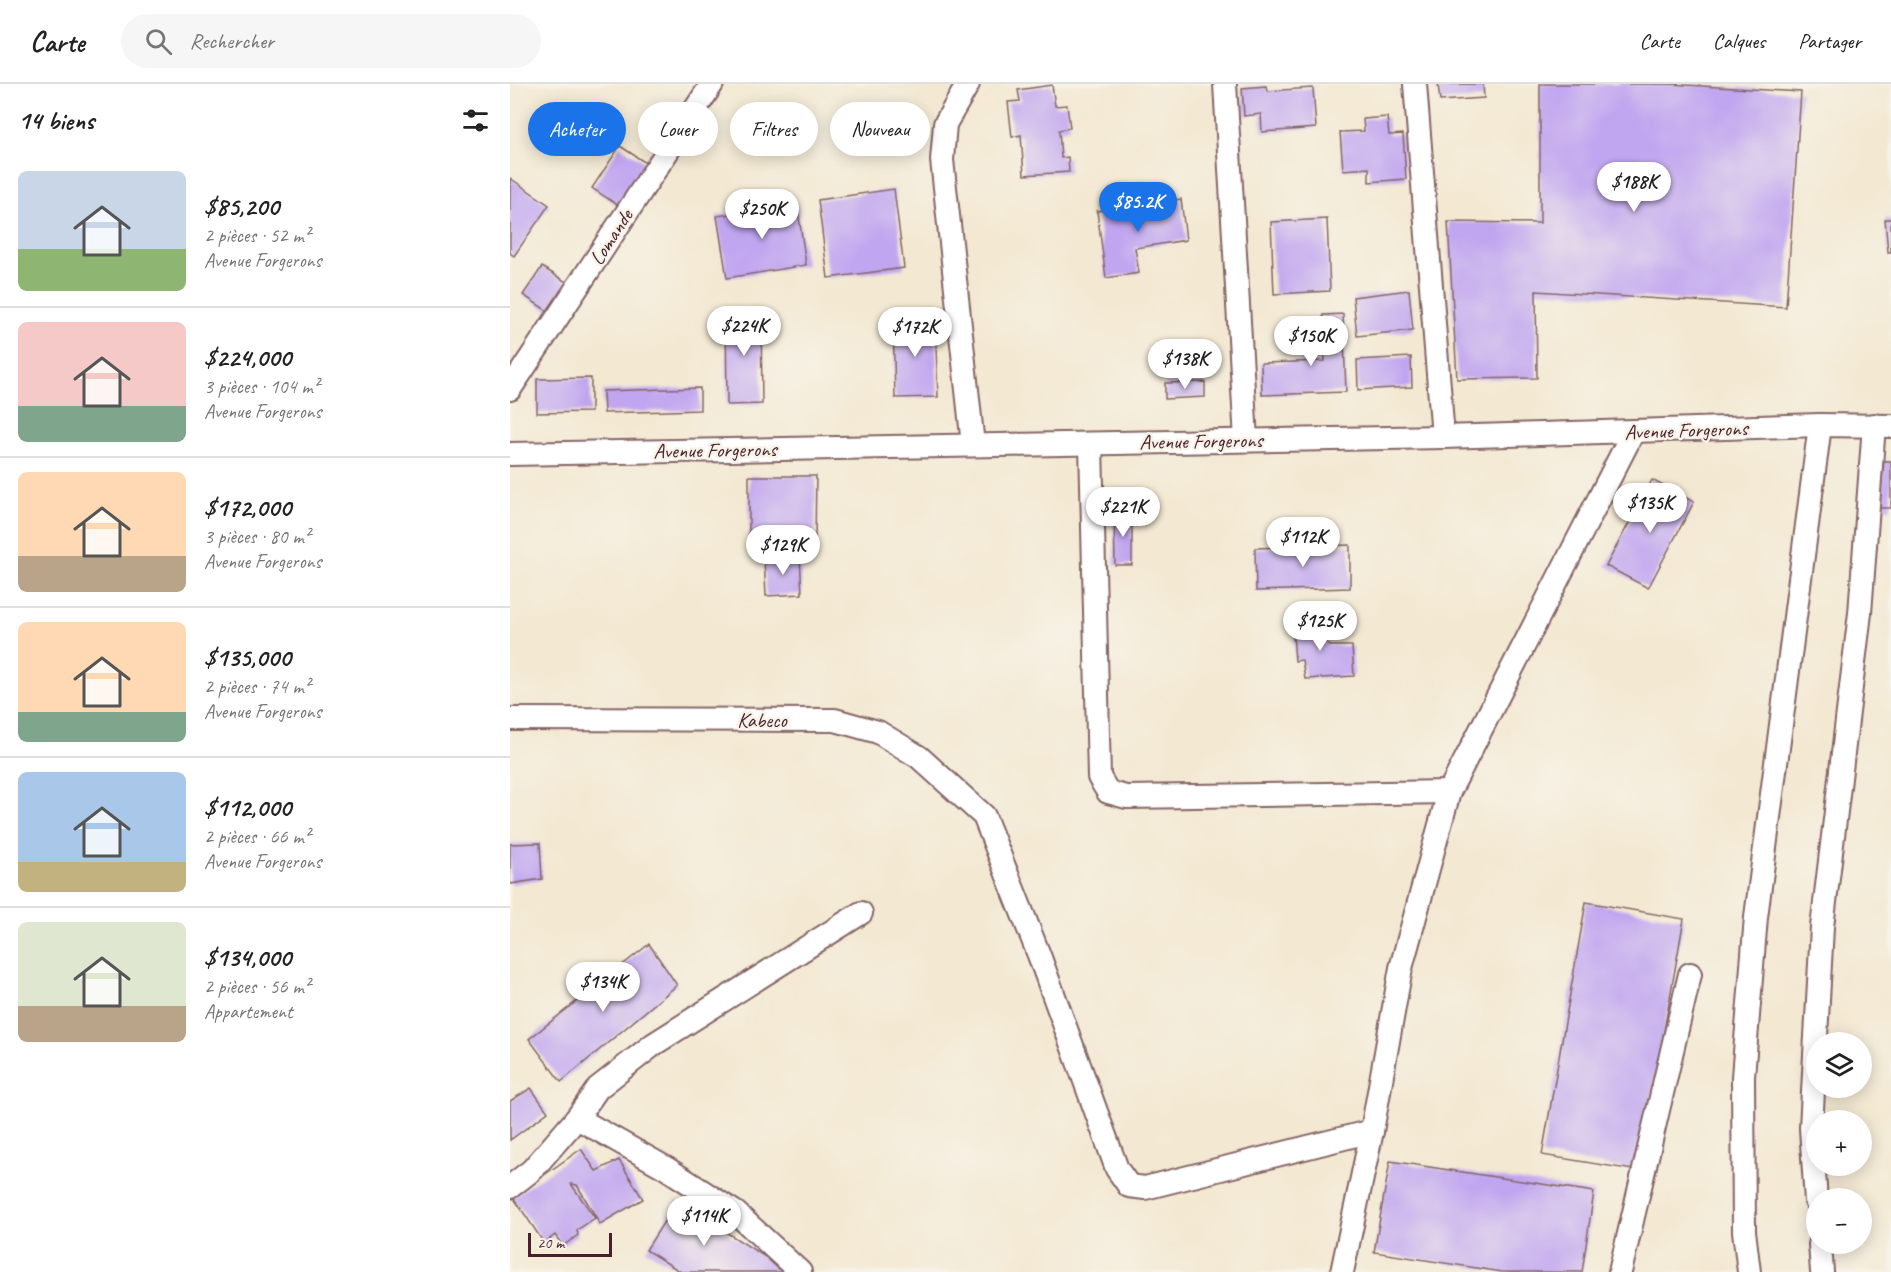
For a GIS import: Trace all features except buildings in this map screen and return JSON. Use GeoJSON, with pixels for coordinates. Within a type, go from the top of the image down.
{"type":"FeatureCollection","features":[{"type":"Feature","properties":{"kind":"street","name":"Lomande"},"geometry":{"type":"LineString","coordinates":[[510,389],[712,84]]}},
{"type":"Feature","properties":{"kind":"street"},"geometry":{"type":"LineString","coordinates":[[968,84],[945,124],[942,160],[973,445]]}},
{"type":"Feature","properties":{"kind":"street"},"geometry":{"type":"LineString","coordinates":[[1225,84],[1246,440]]}},
{"type":"Feature","properties":{"kind":"street"},"geometry":{"type":"LineString","coordinates":[[1415,84],[1443,437]]}},
{"type":"Feature","properties":{"kind":"street"},"geometry":{"type":"LineString","coordinates":[[1749,1272],[1744,1231],[1743,1077],[1756,917],[1820,425]]}},
{"type":"Feature","properties":{"kind":"street"},"geometry":{"type":"LineString","coordinates":[[1815,1188],[1811,1128],[1822,927],[1883,425]]}},
{"type":"Feature","properties":{"kind":"street","name":"Avenue Forgerons"},"geometry":{"type":"LineString","coordinates":[[510,454],[1443,437],[1883,425]]}},
{"type":"Feature","properties":{"kind":"street"},"geometry":{"type":"LineString","coordinates":[[1342,1272],[1372,1131],[1401,968],[1449,792],[1633,432]]}},
{"type":"Feature","properties":{"kind":"street"},"geometry":{"type":"LineString","coordinates":[[1091,444],[1099,777],[1108,792],[1126,798],[1449,792]]}},
{"type":"Feature","properties":{"kind":"street","name":"Kabeco"},"geometry":{"type":"LineString","coordinates":[[510,719],[835,720],[878,732],[919,757],[984,816],[1039,955],[1117,1169],[1129,1186],[1145,1188],[1372,1131]]}},
{"type":"Feature","properties":{"kind":"street"},"geometry":{"type":"LineString","coordinates":[[510,1187],[532,1170],[577,1118],[598,1088],[654,1044],[861,913]]}},
{"type":"Feature","properties":{"kind":"street"},"geometry":{"type":"LineString","coordinates":[[1620,1272],[1690,974]]}},
{"type":"Feature","properties":{"kind":"street"},"geometry":{"type":"LineString","coordinates":[[577,1118],[666,1168],[736,1213],[800,1272]]}},
{"type":"Feature","properties":{"kind":"street"},"geometry":{"type":"LineString","coordinates":[[1821,1254],[1822,1272]]}}]}
